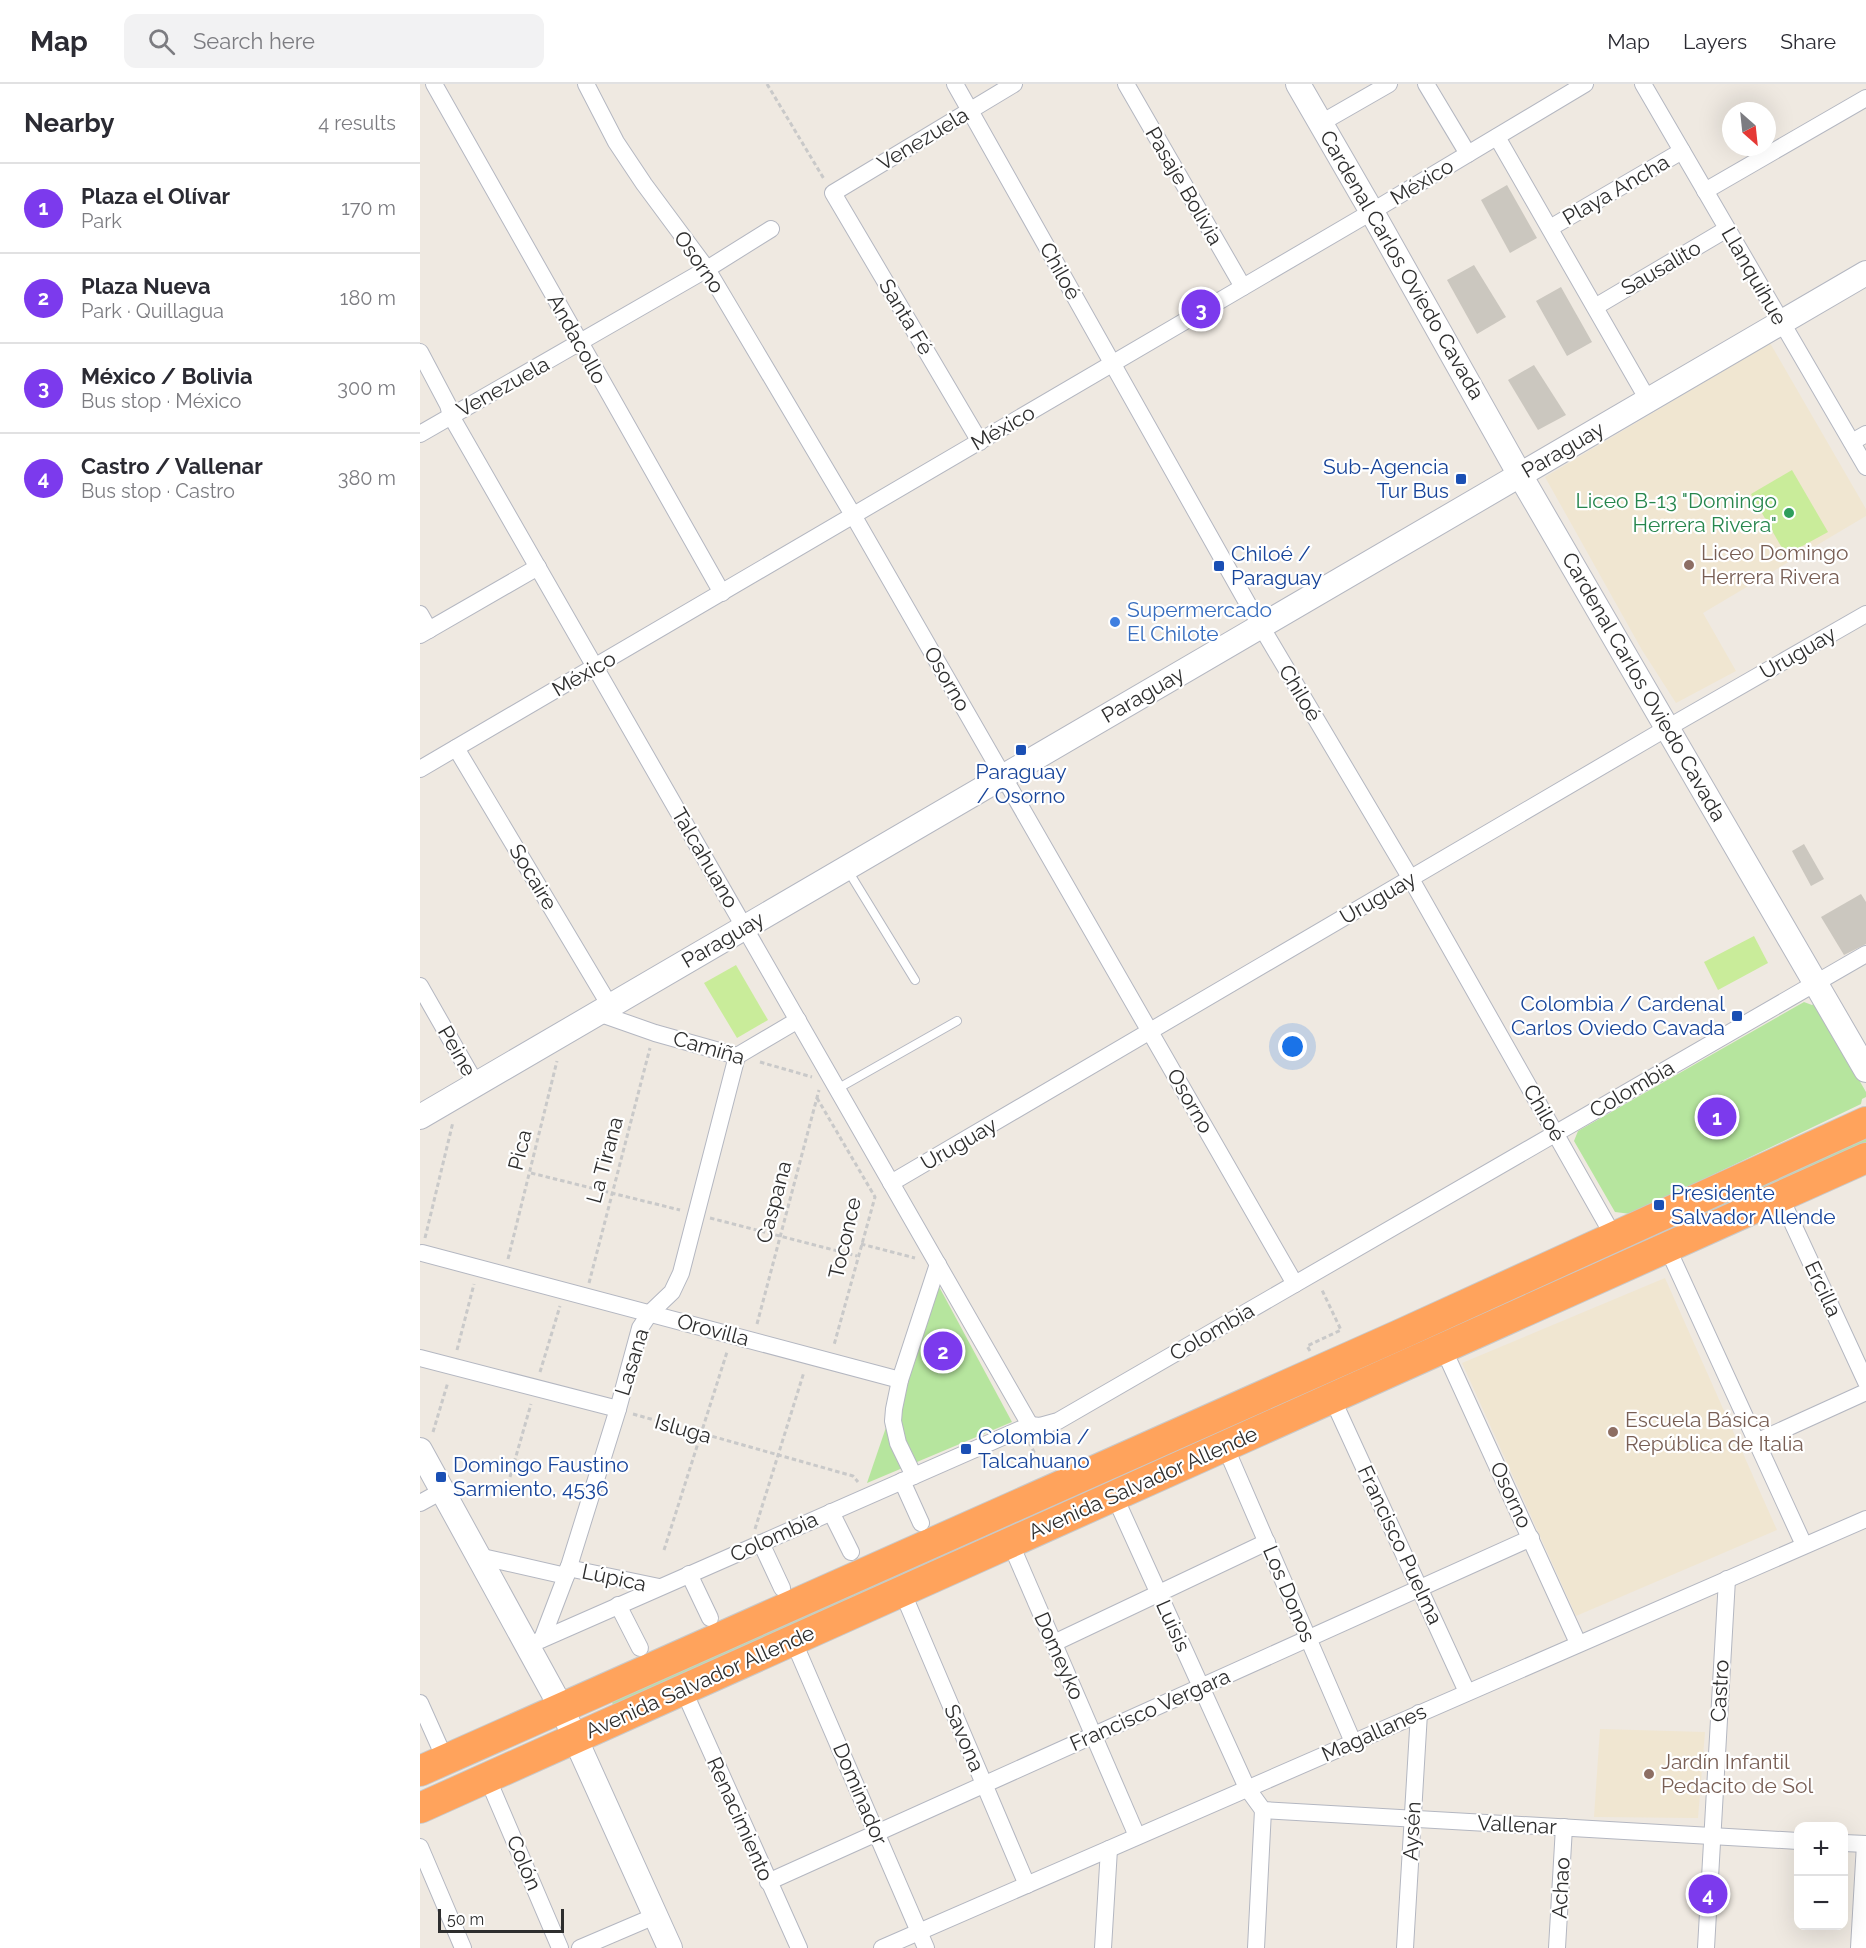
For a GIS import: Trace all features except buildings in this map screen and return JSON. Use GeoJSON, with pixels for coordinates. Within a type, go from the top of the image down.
{"type":"FeatureCollection","features":[{"type":"Feature","properties":{"kind":"highway","name":"Avenida Salvador Allende"},"geometry":{"type":"LineString","coordinates":[[432,1765],[1319,1370],[1866,1122]]}},
{"type":"Feature","properties":{"kind":"highway","name":"Avenida Salvador Allende"},"geometry":{"type":"LineString","coordinates":[[420,1808],[1866,1158]]}},
{"type":"Feature","properties":{"kind":"street","name":"Andacollo"},"geometry":{"type":"LineString","coordinates":[[434,84],[722,592]]}},
{"type":"Feature","properties":{"kind":"street","name":"Osorno"},"geometry":{"type":"LineString","coordinates":[[586,84],[616,142],[707,269],[853,515],[1295,1284]]}},
{"type":"Feature","properties":{"kind":"street","name":"Chiloé"},"geometry":{"type":"LineString","coordinates":[[955,84],[1261,626],[1411,879],[1614,1237]]}},
{"type":"Feature","properties":{"kind":"street","name":"Venezuela"},"geometry":{"type":"LineString","coordinates":[[832,193],[1014,84]]}},
{"type":"Feature","properties":{"kind":"street","name":"Pasaje Bolivia"},"geometry":{"type":"LineString","coordinates":[[1126,84],[1243,287]]}},
{"type":"Feature","properties":{"kind":"street","name":"Cardenal Carlos Oviedo Cavada"},"geometry":{"type":"LineString","coordinates":[[1298,84],[1520,475],[1866,1070]]}},
{"type":"Feature","properties":{"kind":"street"},"geometry":{"type":"LineString","coordinates":[[1321,123],[1389,84]]}},
{"type":"Feature","properties":{"kind":"street"},"geometry":{"type":"LineString","coordinates":[[1426,84],[1468,154]]}},
{"type":"Feature","properties":{"kind":"street","name":"México"},"geometry":{"type":"LineString","coordinates":[[421,766],[456,748],[980,442],[1585,84]]}},
{"type":"Feature","properties":{"kind":"street","name":"Llanquihue"},"geometry":{"type":"LineString","coordinates":[[1642,84],[1782,322],[1859,438],[1866,467]]}},
{"type":"Feature","properties":{"kind":"street"},"geometry":{"type":"LineString","coordinates":[[1705,191],[1866,98]]}},
{"type":"Feature","properties":{"kind":"street"},"geometry":{"type":"LineString","coordinates":[[1497,136],[1648,400]]}},
{"type":"Feature","properties":{"kind":"street","name":"Playa Ancha"},"geometry":{"type":"LineString","coordinates":[[1550,228],[1682,152]]}},
{"type":"Feature","properties":{"kind":"street","name":"Santa Fé"},"geometry":{"type":"LineString","coordinates":[[832,193],[980,442]]}},
{"type":"Feature","properties":{"kind":"street","name":"Venezuela"},"geometry":{"type":"LineString","coordinates":[[420,434],[580,344],[771,229]]}},
{"type":"Feature","properties":{"kind":"street","name":"Sausalito"},"geometry":{"type":"LineString","coordinates":[[1595,307],[1727,230]]}},
{"type":"Feature","properties":{"kind":"street","name":"Paraguay"},"geometry":{"type":"LineString","coordinates":[[420,1118],[1866,273]]}},
{"type":"Feature","properties":{"kind":"street","name":"Talcahuano"},"geometry":{"type":"LineString","coordinates":[[420,352],[448,405],[451,416],[798,1020],[825,1076],[837,1089],[938,1264],[1026,1427]]}},
{"type":"Feature","properties":{"kind":"street"},"geometry":{"type":"LineString","coordinates":[[420,614],[424,633],[537,567]]}},
{"type":"Feature","properties":{"kind":"street","name":"Uruguay"},"geometry":{"type":"LineString","coordinates":[[891,1183],[1866,614]]}},
{"type":"Feature","properties":{"kind":"street","name":"Socaire"},"geometry":{"type":"LineString","coordinates":[[456,748],[604,1010]]}},
{"type":"Feature","properties":{"kind":"street","name":"Colombia"},"geometry":{"type":"LineString","coordinates":[[535,1642],[689,1574],[757,1538],[831,1512],[1026,1427],[1058,1421],[1866,954]]}},
{"type":"Feature","properties":{"kind":"street","name":"Peine"},"geometry":{"type":"LineString","coordinates":[[420,986],[468,1089]]}},
{"type":"Feature","properties":{"kind":"street","name":"Camiña"},"geometry":{"type":"LineString","coordinates":[[604,1010],[655,1033],[736,1056]]}},
{"type":"Feature","properties":{"kind":"street"},"geometry":{"type":"LineString","coordinates":[[736,1056],[798,1020]]}},
{"type":"Feature","properties":{"kind":"street","name":"Lasana"},"geometry":{"type":"LineString","coordinates":[[535,1642],[567,1572],[618,1409],[640,1328],[650,1313],[672,1292],[681,1273],[736,1056]]}},
{"type":"Feature","properties":{"kind":"street","name":"Ercilla"},"geometry":{"type":"LineString","coordinates":[[1780,1197],[1866,1382]]}},
{"type":"Feature","properties":{"kind":"street"},"geometry":{"type":"LineString","coordinates":[[1667,1247],[1804,1545]]}},
{"type":"Feature","properties":{"kind":"street","name":"Orovilla"},"geometry":{"type":"LineString","coordinates":[[422,1253],[900,1380]]}},
{"type":"Feature","properties":{"kind":"street"},"geometry":{"type":"LineString","coordinates":[[921,1523],[893,1421],[900,1380],[938,1264]]}},
{"type":"Feature","properties":{"kind":"street","name":"Osorno"},"geometry":{"type":"LineString","coordinates":[[1443,1348],[1578,1643]]}},
{"type":"Feature","properties":{"kind":"street"},"geometry":{"type":"LineString","coordinates":[[420,1358],[618,1409]]}},
{"type":"Feature","properties":{"kind":"street"},"geometry":{"type":"LineString","coordinates":[[1756,1442],[1866,1392]]}},
{"type":"Feature","properties":{"kind":"street","name":"Francisco Puelma"},"geometry":{"type":"LineString","coordinates":[[1332,1398],[1467,1692]]}},
{"type":"Feature","properties":{"kind":"street","name":"Los Donos"},"geometry":{"type":"LineString","coordinates":[[1225,1446],[1353,1742]]}},
{"type":"Feature","properties":{"kind":"street"},"geometry":{"type":"LineString","coordinates":[[421,1454],[478,1556],[535,1642],[574,1738],[670,1948]]}},
{"type":"Feature","properties":{"kind":"street"},"geometry":{"type":"LineString","coordinates":[[420,1503],[442,1491]]}},
{"type":"Feature","properties":{"kind":"street","name":"Luisis"},"geometry":{"type":"LineString","coordinates":[[1114,1495],[1247,1788]]}},
{"type":"Feature","properties":{"kind":"street"},"geometry":{"type":"LineString","coordinates":[[831,1512],[851,1552]]}},
{"type":"Feature","properties":{"kind":"street","name":"Magallanes"},"geometry":{"type":"LineString","coordinates":[[882,1948],[1866,1519]]}},
{"type":"Feature","properties":{"kind":"street"},"geometry":{"type":"LineString","coordinates":[[757,1538],[782,1588]]}},
{"type":"Feature","properties":{"kind":"street","name":"Francisco Vergara"},"geometry":{"type":"LineString","coordinates":[[768,1882],[1531,1538]]}},
{"type":"Feature","properties":{"kind":"street","name":"Domeyko"},"geometry":{"type":"LineString","coordinates":[[1010,1542],[1137,1836]]}},
{"type":"Feature","properties":{"kind":"street"},"geometry":{"type":"LineString","coordinates":[[1054,1643],[1267,1542]]}},
{"type":"Feature","properties":{"kind":"street","name":"Lúpica"},"geometry":{"type":"LineString","coordinates":[[478,1556],[659,1587]]}},
{"type":"Feature","properties":{"kind":"street"},"geometry":{"type":"LineString","coordinates":[[689,1574],[710,1618]]}},
{"type":"Feature","properties":{"kind":"street","name":"Castro"},"geometry":{"type":"LineString","coordinates":[[1706,1948],[1726,1579]]}},
{"type":"Feature","properties":{"kind":"street","name":"Savona"},"geometry":{"type":"LineString","coordinates":[[902,1591],[1027,1885]]}},
{"type":"Feature","properties":{"kind":"street"},"geometry":{"type":"LineString","coordinates":[[618,1605],[640,1648]]}},
{"type":"Feature","properties":{"kind":"street","name":"Dominador"},"geometry":{"type":"LineString","coordinates":[[793,1640],[926,1948]]}},
{"type":"Feature","properties":{"kind":"street","name":"Renacimiento"},"geometry":{"type":"LineString","coordinates":[[683,1689],[799,1948]]}},
{"type":"Feature","properties":{"kind":"street"},"geometry":{"type":"LineString","coordinates":[[420,1703],[432,1765]]}},
{"type":"Feature","properties":{"kind":"street","name":"Aysén"},"geometry":{"type":"LineString","coordinates":[[1405,1948],[1419,1713]]}},
{"type":"Feature","properties":{"kind":"street","name":"Colón"},"geometry":{"type":"LineString","coordinates":[[488,1777],[560,1948]]}},
{"type":"Feature","properties":{"kind":"street"},"geometry":{"type":"LineString","coordinates":[[1247,1788],[1263,1810],[1256,1948]]}},
{"type":"Feature","properties":{"kind":"street","name":"Vallenar"},"geometry":{"type":"LineString","coordinates":[[1263,1810],[1794,1840]]}},
{"type":"Feature","properties":{"kind":"street","name":"Achao"},"geometry":{"type":"LineString","coordinates":[[1557,1948],[1564,1827]]}},
{"type":"Feature","properties":{"kind":"street"},"geometry":{"type":"LineString","coordinates":[[1848,1843],[1865,1844],[1859,1948]]}},
{"type":"Feature","properties":{"kind":"street"},"geometry":{"type":"LineString","coordinates":[[420,1848],[463,1948]]}},
{"type":"Feature","properties":{"kind":"street"},"geometry":{"type":"LineString","coordinates":[[1103,1948],[1109,1849]]}},
{"type":"Feature","properties":{"kind":"street"},"geometry":{"type":"LineString","coordinates":[[580,1948],[655,1916]]}},
{"type":"Feature","properties":{"kind":"lane"},"geometry":{"type":"LineString","coordinates":[[847,868],[915,980]]}},
{"type":"Feature","properties":{"kind":"lane"},"geometry":{"type":"LineString","coordinates":[[837,1089],[957,1021]]}},
{"type":"Feature","properties":{"kind":"path"},"geometry":{"type":"LineString","coordinates":[[767,84],[832,193]]}},
{"type":"Feature","properties":{"kind":"path","name":"Pica"},"geometry":{"type":"LineString","coordinates":[[504,1274],[564,1033]]}},
{"type":"Feature","properties":{"kind":"path","name":"La Tirana"},"geometry":{"type":"LineString","coordinates":[[585,1296],[655,1033]]}},
{"type":"Feature","properties":{"kind":"path","name":"Camiña"},"geometry":{"type":"LineString","coordinates":[[736,1056],[825,1076]]}},
{"type":"Feature","properties":{"kind":"path","name":"Caspana"},"geometry":{"type":"LineString","coordinates":[[753,1341],[817,1098],[825,1076]]}},
{"type":"Feature","properties":{"kind":"path"},"geometry":{"type":"LineString","coordinates":[[422,1253],[468,1089]]}},
{"type":"Feature","properties":{"kind":"path","name":"Toconce"},"geometry":{"type":"LineString","coordinates":[[817,1098],[874,1197],[830,1361]]}},
{"type":"Feature","properties":{"kind":"path"},"geometry":{"type":"LineString","coordinates":[[861,1244],[938,1264]]}},
{"type":"Feature","properties":{"kind":"path"},"geometry":{"type":"LineString","coordinates":[[1313,1273],[1341,1330],[1307,1346],[1319,1370]]}},
{"type":"Feature","properties":{"kind":"path"},"geometry":{"type":"LineString","coordinates":[[664,1550],[732,1335]]}},
{"type":"Feature","properties":{"kind":"path"},"geometry":{"type":"LineString","coordinates":[[757,1538],[778,1456],[808,1356]]}},
{"type":"Feature","properties":{"kind":"path","name":"Isluga"},"geometry":{"type":"LineString","coordinates":[[618,1409],[853,1476],[866,1497]]}},
{"type":"Feature","properties":{"kind":"path"},"geometry":{"type":"LineString","coordinates":[[1026,1427],[1052,1489]]}},
{"type":"Feature","properties":{"kind":"shaded area","name":"Liceo Domingo Herrera Rivera"},"geometry":{"type":"Polygon","coordinates":[[[1770,343],[1866,509],[1866,516],[1703,613],[1736,671],[1676,703],[1642,650],[1545,477],[1770,343]]]}},
{"type":"Feature","properties":{"kind":"shaded area","name":"Escuela Básica República de Italia"},"geometry":{"type":"Polygon","coordinates":[[[1665,1278],[1777,1530],[1576,1616],[1462,1363],[1665,1278]]]}},
{"type":"Feature","properties":{"kind":"shaded area","name":"Jardín Infantil Pedacito de Sol"},"geometry":{"type":"Polygon","coordinates":[[[1600,1729],[1705,1732],[1698,1818],[1594,1817],[1600,1729]]]}},
{"type":"Feature","properties":{"kind":"green space","name":"Liceo B-13 \"Domingo Herrera Rivera\""},"geometry":{"type":"Polygon","coordinates":[[[1792,470],[1828,532],[1786,555],[1751,494],[1792,470]]]}},
{"type":"Feature","properties":{"kind":"green space"},"geometry":{"type":"Polygon","coordinates":[[[1754,936],[1768,963],[1718,990],[1704,962],[1754,936]]]}},
{"type":"Feature","properties":{"kind":"green space"},"geometry":{"type":"Polygon","coordinates":[[[736,965],[768,1020],[737,1038],[704,983],[736,965]]]}},
{"type":"Feature","properties":{"kind":"green space"},"geometry":{"type":"Polygon","coordinates":[[[1804,1002],[1812,1005],[1815,1003],[1866,1092],[1866,1097],[1862,1099],[1861,1104],[1631,1214],[1615,1212],[1574,1141],[1578,1131],[1804,1002]]]}},
{"type":"Feature","properties":{"kind":"green space"},"geometry":{"type":"Polygon","coordinates":[[[1866,1137],[1866,1146],[614,1707],[610,1698],[1866,1137]]]}},
{"type":"Feature","properties":{"kind":"green space"},"geometry":{"type":"Polygon","coordinates":[[[936,1281],[1012,1422],[867,1483],[936,1281]]]}},
{"type":"Feature","properties":{"kind":"place","name":"México / Bolivia"},"geometry":{"type":"Point","coordinates":[1201,309]}},
{"type":"Feature","properties":{"kind":"place","name":"Sub-Agencia Tur Bus"},"geometry":{"type":"Point","coordinates":[1461,479]}},
{"type":"Feature","properties":{"kind":"place","name":"Liceo B-13 \"Domingo Herrera Rivera\""},"geometry":{"type":"Point","coordinates":[1789,513]}},
{"type":"Feature","properties":{"kind":"place","name":"Liceo Domingo Herrera Rivera"},"geometry":{"type":"Point","coordinates":[1689,565]}},
{"type":"Feature","properties":{"kind":"place","name":"Chiloé / Paraguay"},"geometry":{"type":"Point","coordinates":[1219,566]}},
{"type":"Feature","properties":{"kind":"place","name":"Supermercado El Chilote"},"geometry":{"type":"Point","coordinates":[1115,622]}},
{"type":"Feature","properties":{"kind":"place","name":"Paraguay / Osorno"},"geometry":{"type":"Point","coordinates":[1021,750]}},
{"type":"Feature","properties":{"kind":"place","name":"Colombia / Cardenal Carlos Oviedo Cavada"},"geometry":{"type":"Point","coordinates":[1737,1016]}},
{"type":"Feature","properties":{"kind":"place","name":"Plaza el Olívar"},"geometry":{"type":"Point","coordinates":[1717,1117]}},
{"type":"Feature","properties":{"kind":"place","name":"Presidente Salvador Allende"},"geometry":{"type":"Point","coordinates":[1659,1205]}},
{"type":"Feature","properties":{"kind":"place","name":"Plaza Nueva"},"geometry":{"type":"Point","coordinates":[943,1351]}},
{"type":"Feature","properties":{"kind":"place","name":"Escuela Básica República de Italia"},"geometry":{"type":"Point","coordinates":[1613,1432]}},
{"type":"Feature","properties":{"kind":"place","name":"Colombia / Talcahuano"},"geometry":{"type":"Point","coordinates":[966,1449]}},
{"type":"Feature","properties":{"kind":"place","name":"Domingo Faustino Sarmiento, 4536"},"geometry":{"type":"Point","coordinates":[441,1477]}},
{"type":"Feature","properties":{"kind":"place","name":"Jardín Infantil Pedacito de Sol"},"geometry":{"type":"Point","coordinates":[1649,1774]}},
{"type":"Feature","properties":{"kind":"place","name":"Castro / Vallenar"},"geometry":{"type":"Point","coordinates":[1708,1894]}}]}
